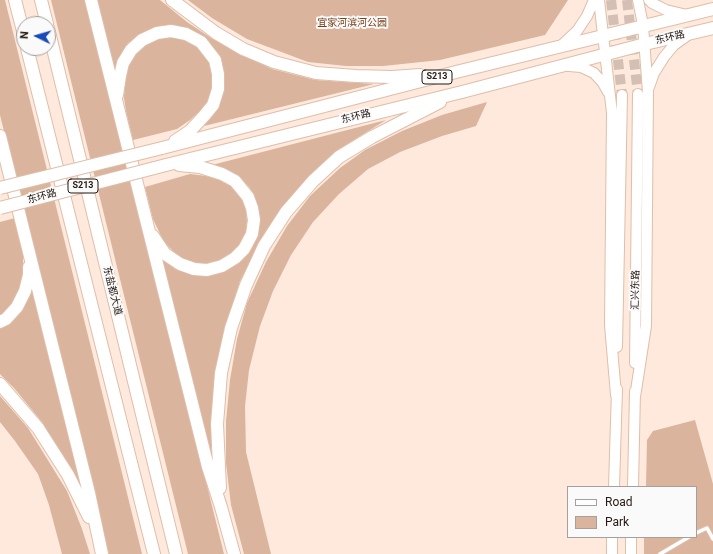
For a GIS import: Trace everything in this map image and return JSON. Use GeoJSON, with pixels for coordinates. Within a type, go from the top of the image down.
{"type":"FeatureCollection","features":[{"type":"Feature","properties":{"kind":"highway"},"geometry":{"type":"LineString","coordinates":[[15,0],[19,16]]}},
{"type":"Feature","properties":{"kind":"highway"},"geometry":{"type":"LineString","coordinates":[[41,0],[45,16]]}},
{"type":"Feature","properties":{"kind":"highway"},"geometry":{"type":"LineString","coordinates":[[91,0],[208,467],[234,554]]}},
{"type":"Feature","properties":{"kind":"highway"},"geometry":{"type":"LineString","coordinates":[[172,0],[216,33],[243,49],[274,62],[316,73],[392,77],[456,72]]}},
{"type":"Feature","properties":{"kind":"highway","name":"东环路"},"geometry":{"type":"LineString","coordinates":[[0,188],[643,25],[713,9]]}},
{"type":"Feature","properties":{"kind":"highway","name":"东环路"},"geometry":{"type":"LineString","coordinates":[[0,208],[284,135],[462,92],[645,44],[713,28]]}},
{"type":"Feature","properties":{"kind":"highway"},"geometry":{"type":"LineString","coordinates":[[117,105],[118,89],[123,63],[131,50],[142,40],[157,33],[171,31],[186,34],[201,42],[215,60],[218,74],[218,89],[213,105],[190,131],[162,148]]}},
{"type":"Feature","properties":{"kind":"highway"},"geometry":{"type":"LineString","coordinates":[[29,56],[154,554]]}},
{"type":"Feature","properties":{"kind":"highway","name":"东盐都大道"},"geometry":{"type":"LineString","coordinates":[[55,56],[176,554]]}},
{"type":"Feature","properties":{"kind":"highway"},"geometry":{"type":"LineString","coordinates":[[221,507],[217,424],[221,373],[234,321],[246,285],[264,246],[286,212],[313,181],[339,157],[372,136],[462,92]]}},
{"type":"Feature","properties":{"kind":"highway"},"geometry":{"type":"LineString","coordinates":[[279,117],[284,135]]}},
{"type":"Feature","properties":{"kind":"highway"},"geometry":{"type":"LineString","coordinates":[[0,137],[87,486],[102,554]]}},
{"type":"Feature","properties":{"kind":"highway"},"geometry":{"type":"LineString","coordinates":[[147,224],[156,242],[165,254],[180,264],[194,269],[207,270],[222,266],[235,258],[244,249],[252,234],[254,220],[252,208],[248,197],[235,181],[222,174],[200,167],[166,165]]}},
{"type":"Feature","properties":{"kind":"highway"},"geometry":{"type":"LineString","coordinates":[[0,322],[6,319],[17,307],[25,292],[29,275],[29,252]]}},
{"type":"Feature","properties":{"kind":"highway"},"geometry":{"type":"LineString","coordinates":[[0,384],[38,428],[68,475],[98,537]]}},
{"type":"Feature","properties":{"kind":"main road"},"geometry":{"type":"LineString","coordinates":[[560,46],[577,31],[588,16],[594,0]]}},
{"type":"Feature","properties":{"kind":"main road"},"geometry":{"type":"LineString","coordinates":[[599,0],[612,113],[610,325],[616,395]]}},
{"type":"Feature","properties":{"kind":"main road"},"geometry":{"type":"LineString","coordinates":[[638,0],[645,44],[643,93]]}},
{"type":"Feature","properties":{"kind":"main road"},"geometry":{"type":"LineString","coordinates":[[649,0],[666,10],[687,15]]}},
{"type":"Feature","properties":{"kind":"main road"},"geometry":{"type":"LineString","coordinates":[[643,93],[664,56],[674,45],[690,34]]}},
{"type":"Feature","properties":{"kind":"main road"},"geometry":{"type":"LineString","coordinates":[[563,65],[581,67],[594,73],[603,83],[610,97]]}},
{"type":"Feature","properties":{"kind":"main road","name":"汇兴东路"},"geometry":{"type":"LineString","coordinates":[[633,486],[643,93]]}},
{"type":"Feature","properties":{"kind":"main road","name":"汇兴东路"},"geometry":{"type":"LineString","coordinates":[[614,486],[622,95]]}},
{"type":"Feature","properties":{"kind":"main road"},"geometry":{"type":"LineString","coordinates":[[612,538],[612,554]]}},
{"type":"Feature","properties":{"kind":"main road"},"geometry":{"type":"LineString","coordinates":[[631,538],[631,554]]}},
{"type":"Feature","properties":{"kind":"lane"},"geometry":{"type":"LineString","coordinates":[[697,532],[706,528],[713,539]]}},
{"type":"Feature","properties":{"kind":"lane"},"geometry":{"type":"LineString","coordinates":[[660,554],[687,538]]}},
{"type":"Feature","properties":{"kind":"green space"},"geometry":{"type":"Polygon","coordinates":[[[0,0],[5,0],[16,44],[16,56],[19,56],[142,554],[109,554],[0,115],[0,0]]]}},
{"type":"Feature","properties":{"kind":"green space"},"geometry":{"type":"Polygon","coordinates":[[[51,0],[86,0],[224,554],[188,554],[51,0]]]}},
{"type":"Feature","properties":{"kind":"green space"},"geometry":{"type":"Polygon","coordinates":[[[96,0],[160,0],[187,22],[211,38],[272,69],[315,80],[374,84],[204,126],[217,110],[222,96],[224,83],[223,68],[217,53],[208,43],[152,29],[139,35],[128,43],[114,74],[96,0]]]}},
{"type":"Feature","properties":{"kind":"green space","name":"宜家河滨河公园"},"geometry":{"type":"Polygon","coordinates":[[[188,0],[568,0],[545,35],[440,60],[383,66],[346,66],[308,62],[247,39],[212,18],[188,0]]]}},
{"type":"Feature","properties":{"kind":"green space"},"geometry":{"type":"Polygon","coordinates":[[[164,37],[178,38],[189,41],[199,48],[208,59],[213,85],[210,98],[202,109],[177,129],[133,140],[124,98],[125,81],[128,68],[134,56],[144,47],[153,40],[164,37]]]}},
{"type":"Feature","properties":{"kind":"green space"},"geometry":{"type":"Polygon","coordinates":[[[487,102],[476,126],[442,136],[400,152],[368,169],[339,194],[313,222],[291,255],[273,291],[260,326],[249,370],[245,406],[246,452],[271,554],[244,554],[231,505],[226,463],[226,421],[230,380],[237,339],[247,303],[266,262],[287,226],[310,196],[340,168],[365,150],[402,131],[442,115],[487,102]]]}},
{"type":"Feature","properties":{"kind":"green space"},"geometry":{"type":"Polygon","coordinates":[[[386,120],[336,151],[309,177],[282,207],[260,242],[240,281],[225,327],[211,424],[211,462],[159,255],[175,269],[193,274],[223,270],[259,220],[257,202],[250,188],[239,176],[226,169],[212,165],[386,120]]]}},
{"type":"Feature","properties":{"kind":"green space"},"geometry":{"type":"Polygon","coordinates":[[[190,174],[206,176],[223,181],[234,188],[241,198],[246,210],[246,232],[241,244],[232,254],[208,265],[195,264],[183,259],[164,242],[153,219],[145,187],[190,174]]]}},
{"type":"Feature","properties":{"kind":"green space"},"geometry":{"type":"Polygon","coordinates":[[[15,218],[23,252],[23,274],[20,290],[13,304],[0,315],[0,222],[15,218]]]}},
{"type":"Feature","properties":{"kind":"green space"},"geometry":{"type":"Polygon","coordinates":[[[33,286],[84,493],[42,422],[14,388],[0,374],[0,327],[33,286]]]}},
{"type":"Feature","properties":{"kind":"green space"},"geometry":{"type":"Polygon","coordinates":[[[0,396],[28,428],[67,491],[90,554],[62,554],[49,505],[38,474],[0,422],[0,396]]]}},
{"type":"Feature","properties":{"kind":"green space"},"geometry":{"type":"Polygon","coordinates":[[[695,420],[713,484],[713,554],[644,554],[644,538],[697,538],[697,486],[646,486],[647,440],[653,431],[695,420]]]}},
{"type":"Feature","properties":{"kind":"tunnel"},"geometry":{"type":"LineString","coordinates":[[611,0],[622,95]]}},
{"type":"Feature","properties":{"kind":"tunnel"},"geometry":{"type":"LineString","coordinates":[[627,0],[638,94]]}}]}
